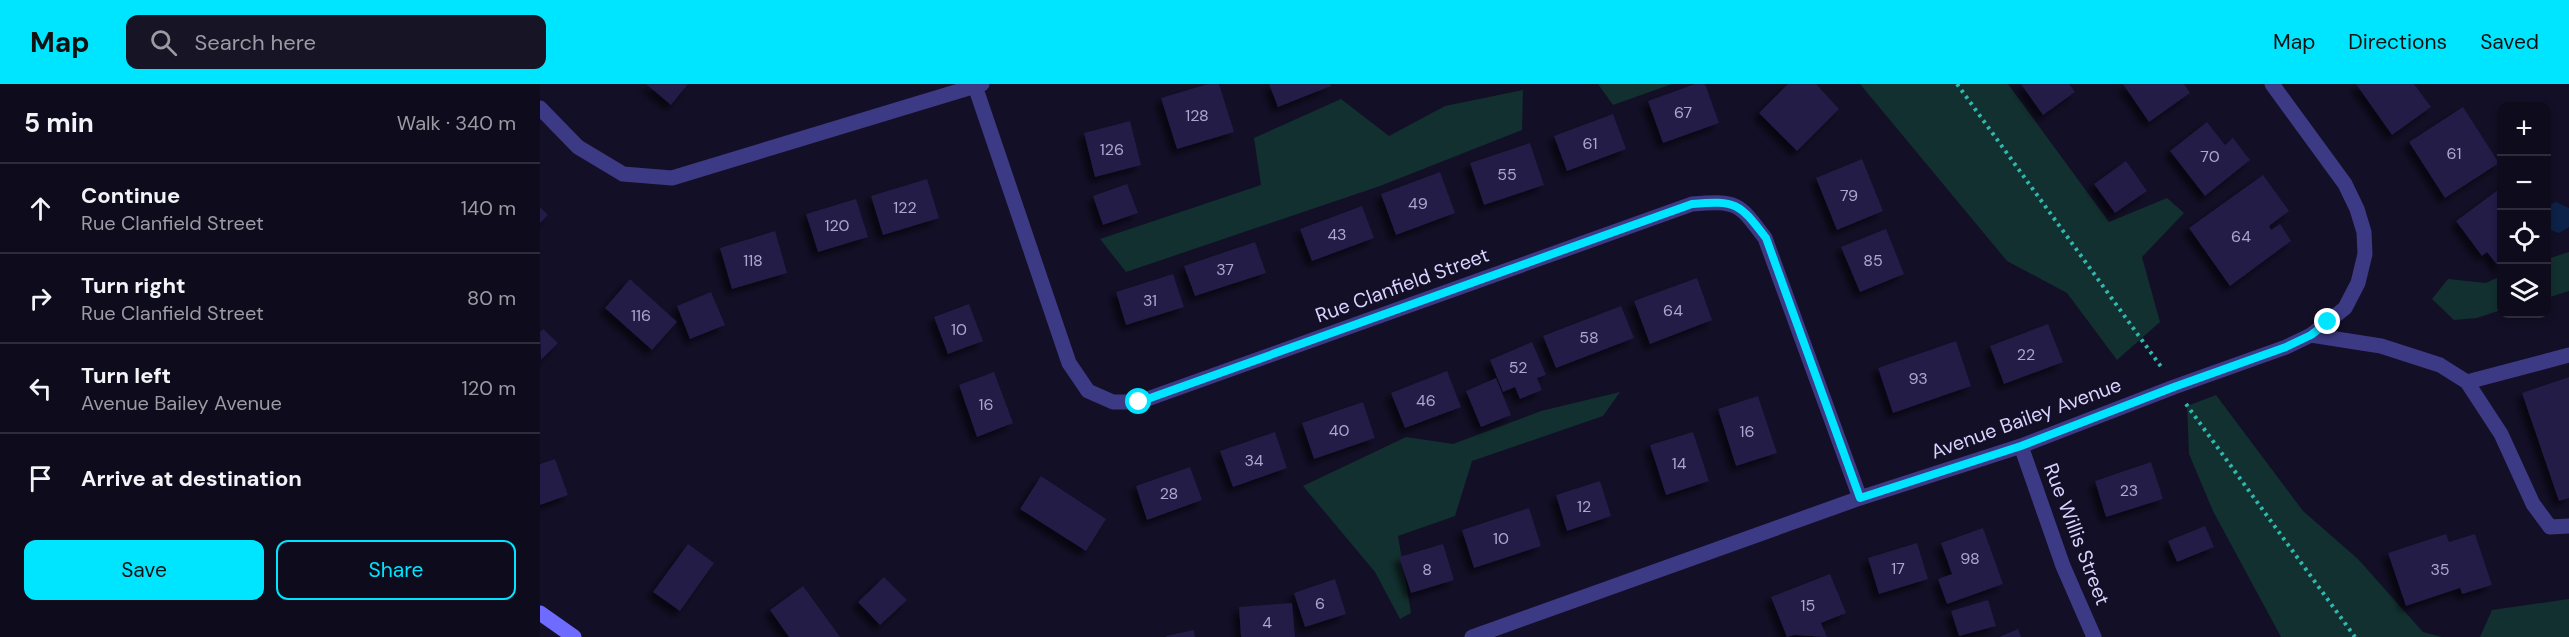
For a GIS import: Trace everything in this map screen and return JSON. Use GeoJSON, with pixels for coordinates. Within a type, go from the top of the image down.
{"type":"FeatureCollection","features":[{"type":"Feature","properties":{"kind":"street","name":"Avenue Bailey Avenue"},"geometry":{"type":"LineString","coordinates":[[1472,637],[1860,498],[2021,446],[2286,347],[2311,335],[2345,308],[2358,284],[2366,254],[2364,232],[2357,209],[2345,184],[2272,84]]}},
{"type":"Feature","properties":{"kind":"street"},"geometry":{"type":"LineString","coordinates":[[540,108],[578,147],[623,174],[672,178],[979,85]]}},
{"type":"Feature","properties":{"kind":"street","name":"Rue Clanfield Street"},"geometry":{"type":"LineString","coordinates":[[979,85],[1069,363],[1088,391],[1113,402],[1139,402],[1692,204],[1721,201],[1744,210],[1766,238],[1860,498]]}},
{"type":"Feature","properties":{"kind":"street"},"geometry":{"type":"LineString","coordinates":[[2311,335],[2381,346],[2440,365],[2467,382],[2501,434],[2533,504],[2550,527],[2569,526]]}},
{"type":"Feature","properties":{"kind":"street"},"geometry":{"type":"LineString","coordinates":[[2467,382],[2569,355]]}},
{"type":"Feature","properties":{"kind":"street","name":"Rue Willis Street"},"geometry":{"type":"LineString","coordinates":[[2021,446],[2063,566],[2094,637]]}},
{"type":"Feature","properties":{"kind":"street"},"geometry":{"type":"LineString","coordinates":[[540,613],[574,637]]}},
{"type":"Feature","properties":{"kind":"path"},"geometry":{"type":"LineString","coordinates":[[1957,84],[2355,637]]}},
{"type":"Feature","properties":{"kind":"green space"},"geometry":{"type":"Polygon","coordinates":[[[1598,84],[1672,84],[1613,105],[1598,84]]]}},
{"type":"Feature","properties":{"kind":"green space"},"geometry":{"type":"Polygon","coordinates":[[[1860,84],[2008,84],[2109,222],[2167,198],[2184,213],[2142,257],[2160,322],[2117,360],[2067,293],[2007,261],[1860,84]]]}},
{"type":"Feature","properties":{"kind":"green space"},"geometry":{"type":"Polygon","coordinates":[[[1523,90],[1522,130],[1380,186],[1126,272],[1100,239],[1261,185],[1254,138],[1341,99],[1389,136],[1445,106],[1523,90]]]}},
{"type":"Feature","properties":{"kind":"green space"},"geometry":{"type":"Polygon","coordinates":[[[2569,252],[2569,291],[2551,297],[2551,264],[2551,258],[2569,252]]]}},
{"type":"Feature","properties":{"kind":"green space"},"geometry":{"type":"Polygon","coordinates":[[[2497,278],[2497,311],[2477,318],[2454,320],[2432,299],[2448,279],[2486,283],[2497,278]]]}},
{"type":"Feature","properties":{"kind":"green space"},"geometry":{"type":"Polygon","coordinates":[[[1620,392],[1603,416],[1472,461],[1455,516],[1398,536],[1411,613],[1400,619],[1375,572],[1303,486],[1406,437],[1453,444],[1541,411],[1620,392]]]}},
{"type":"Feature","properties":{"kind":"green space"},"geometry":{"type":"Polygon","coordinates":[[[2216,395],[2303,511],[2358,559],[2423,632],[2442,637],[2281,637],[2213,511],[2189,454],[2187,406],[2216,395]]]}},
{"type":"Feature","properties":{"kind":"green space"},"geometry":{"type":"Polygon","coordinates":[[[2569,599],[2569,637],[2480,637],[2492,610],[2569,599]]]}},
{"type":"Feature","properties":{"kind":"water"},"geometry":{"type":"Polygon","coordinates":[[[2556,202],[2569,208],[2569,227],[2559,233],[2551,230],[2551,204],[2556,202]]]}},
{"type":"Feature","properties":{"kind":"building"},"geometry":{"type":"Polygon","coordinates":[[[646,84],[688,84],[671,105],[646,84]]]}},
{"type":"Feature","properties":{"kind":"building"},"geometry":{"type":"Polygon","coordinates":[[[1208,84],[1219,84],[1234,132],[1177,149],[1161,98],[1208,84]]]}},
{"type":"Feature","properties":{"kind":"building"},"geometry":{"type":"Polygon","coordinates":[[[1269,84],[1330,84],[1331,86],[1278,107],[1269,84]]]}},
{"type":"Feature","properties":{"kind":"building"},"geometry":{"type":"Polygon","coordinates":[[[1695,84],[1705,84],[1719,123],[1663,143],[1648,101],[1695,84]]]}},
{"type":"Feature","properties":{"kind":"building"},"geometry":{"type":"Polygon","coordinates":[[[1788,84],[1816,84],[1839,109],[1797,151],[1759,113],[1788,84]]]}},
{"type":"Feature","properties":{"kind":"building"},"geometry":{"type":"Polygon","coordinates":[[[2021,84],[2069,84],[2075,92],[2043,115],[2021,84]]]}},
{"type":"Feature","properties":{"kind":"building"},"geometry":{"type":"Polygon","coordinates":[[[2123,84],[2184,84],[2190,93],[2149,122],[2123,84]]]}},
{"type":"Feature","properties":{"kind":"building"},"geometry":{"type":"Polygon","coordinates":[[[2356,84],[2414,84],[2431,107],[2392,135],[2356,84]]]}},
{"type":"Feature","properties":{"kind":"building"},"geometry":{"type":"Polygon","coordinates":[[[2463,107],[2497,160],[2497,164],[2445,198],[2409,142],[2463,107]]]}},
{"type":"Feature","properties":{"kind":"building"},"geometry":{"type":"Polygon","coordinates":[[[1613,114],[1626,149],[1567,171],[1554,136],[1613,114]]]}},
{"type":"Feature","properties":{"kind":"building"},"geometry":{"type":"Polygon","coordinates":[[[1130,121],[1141,165],[1095,177],[1084,133],[1130,121]]]}},
{"type":"Feature","properties":{"kind":"building"},"geometry":{"type":"Polygon","coordinates":[[[2207,122],[2225,145],[2233,138],[2250,160],[2205,196],[2170,151],[2207,122]]]}},
{"type":"Feature","properties":{"kind":"building"},"geometry":{"type":"Polygon","coordinates":[[[1530,143],[1544,185],[1484,205],[1470,163],[1530,143]]]}},
{"type":"Feature","properties":{"kind":"building"},"geometry":{"type":"Polygon","coordinates":[[[1862,159],[1883,211],[1837,230],[1816,178],[1862,159]]]}},
{"type":"Feature","properties":{"kind":"building"},"geometry":{"type":"Polygon","coordinates":[[[2126,161],[2147,191],[2115,213],[2094,184],[2126,161]]]}},
{"type":"Feature","properties":{"kind":"building"},"geometry":{"type":"Polygon","coordinates":[[[1440,172],[1455,213],[1396,235],[1381,194],[1440,172]]]}},
{"type":"Feature","properties":{"kind":"building"},"geometry":{"type":"Polygon","coordinates":[[[2263,175],[2289,211],[2269,226],[2271,230],[2280,224],[2291,241],[2230,286],[2189,228],[2263,175]]]}},
{"type":"Feature","properties":{"kind":"building"},"geometry":{"type":"Polygon","coordinates":[[[927,179],[939,218],[883,235],[871,196],[927,179]]]}},
{"type":"Feature","properties":{"kind":"building"},"geometry":{"type":"Polygon","coordinates":[[[1127,184],[1138,213],[1103,225],[1093,196],[1127,184]]]}},
{"type":"Feature","properties":{"kind":"building"},"geometry":{"type":"Polygon","coordinates":[[[2497,191],[2497,265],[2487,252],[2482,256],[2456,221],[2497,191]]]}},
{"type":"Feature","properties":{"kind":"building"},"geometry":{"type":"Polygon","coordinates":[[[856,199],[868,237],[818,252],[806,214],[856,199]]]}},
{"type":"Feature","properties":{"kind":"building"},"geometry":{"type":"Polygon","coordinates":[[[1362,206],[1374,238],[1312,261],[1300,229],[1362,206]]]}},
{"type":"Feature","properties":{"kind":"building"},"geometry":{"type":"Polygon","coordinates":[[[540,207],[548,215],[540,223],[540,207]]]}},
{"type":"Feature","properties":{"kind":"building"},"geometry":{"type":"Polygon","coordinates":[[[1886,229],[1904,274],[1860,292],[1841,247],[1886,229]]]}},
{"type":"Feature","properties":{"kind":"building"},"geometry":{"type":"Polygon","coordinates":[[[775,231],[787,273],[732,289],[720,248],[775,231]]]}},
{"type":"Feature","properties":{"kind":"building"},"geometry":{"type":"Polygon","coordinates":[[[1255,242],[1266,273],[1195,296],[1184,266],[1255,242]]]}},
{"type":"Feature","properties":{"kind":"building"},"geometry":{"type":"Polygon","coordinates":[[[1173,274],[1184,307],[1126,325],[1116,292],[1173,274]]]}},
{"type":"Feature","properties":{"kind":"building"},"geometry":{"type":"Polygon","coordinates":[[[1697,278],[1712,320],[1650,344],[1634,301],[1697,278]]]}},
{"type":"Feature","properties":{"kind":"building"},"geometry":{"type":"Polygon","coordinates":[[[630,279],[677,322],[652,350],[605,308],[630,279]]]}},
{"type":"Feature","properties":{"kind":"building"},"geometry":{"type":"Polygon","coordinates":[[[711,292],[725,325],[690,339],[677,306],[711,292]]]}},
{"type":"Feature","properties":{"kind":"building"},"geometry":{"type":"Polygon","coordinates":[[[969,304],[983,341],[948,354],[934,317],[969,304]]]}},
{"type":"Feature","properties":{"kind":"building"},"geometry":{"type":"Polygon","coordinates":[[[1621,306],[1634,338],[1556,368],[1543,336],[1621,306]]]}},
{"type":"Feature","properties":{"kind":"building"},"geometry":{"type":"Polygon","coordinates":[[[2048,324],[2063,362],[2004,384],[1990,346],[2048,324]]]}},
{"type":"Feature","properties":{"kind":"building"},"geometry":{"type":"Polygon","coordinates":[[[543,329],[558,343],[541,360],[540,332],[543,329]]]}},
{"type":"Feature","properties":{"kind":"building"},"geometry":{"type":"Polygon","coordinates":[[[1956,341],[1971,386],[1893,413],[1878,368],[1956,341]]]}},
{"type":"Feature","properties":{"kind":"building"},"geometry":{"type":"Polygon","coordinates":[[[1532,342],[1546,375],[1537,378],[1542,390],[1520,399],[1515,387],[1503,392],[1490,360],[1532,342]]]}},
{"type":"Feature","properties":{"kind":"building"},"geometry":{"type":"Polygon","coordinates":[[[1447,371],[1461,407],[1405,428],[1391,393],[1447,371]]]}},
{"type":"Feature","properties":{"kind":"building"},"geometry":{"type":"Polygon","coordinates":[[[994,372],[1013,423],[977,437],[959,385],[994,372]]]}},
{"type":"Feature","properties":{"kind":"building"},"geometry":{"type":"Polygon","coordinates":[[[2569,377],[2569,498],[2559,501],[2522,393],[2569,377]]]}},
{"type":"Feature","properties":{"kind":"building"},"geometry":{"type":"Polygon","coordinates":[[[1496,378],[1511,415],[1481,427],[1466,391],[1496,378]]]}},
{"type":"Feature","properties":{"kind":"building"},"geometry":{"type":"Polygon","coordinates":[[[1758,396],[1777,453],[1736,466],[1718,409],[1758,396]]]}},
{"type":"Feature","properties":{"kind":"building"},"geometry":{"type":"Polygon","coordinates":[[[1363,402],[1375,438],[1314,459],[1302,423],[1363,402]]]}},
{"type":"Feature","properties":{"kind":"building"},"geometry":{"type":"Polygon","coordinates":[[[1275,432],[1287,468],[1233,487],[1220,451],[1275,432]]]}},
{"type":"Feature","properties":{"kind":"building"},"geometry":{"type":"Polygon","coordinates":[[[1693,432],[1709,481],[1666,495],[1650,445],[1693,432]]]}},
{"type":"Feature","properties":{"kind":"building"},"geometry":{"type":"Polygon","coordinates":[[[555,459],[568,495],[540,505],[540,464],[555,459]]]}},
{"type":"Feature","properties":{"kind":"building"},"geometry":{"type":"Polygon","coordinates":[[[2151,462],[2163,499],[2106,517],[2095,481],[2151,462]]]}},
{"type":"Feature","properties":{"kind":"building"},"geometry":{"type":"Polygon","coordinates":[[[1190,467],[1202,500],[1147,520],[1136,486],[1190,467]]]}},
{"type":"Feature","properties":{"kind":"building"},"geometry":{"type":"Polygon","coordinates":[[[1041,476],[1106,519],[1086,551],[1020,509],[1041,476]]]}},
{"type":"Feature","properties":{"kind":"building"},"geometry":{"type":"Polygon","coordinates":[[[1600,481],[1611,516],[1567,531],[1556,495],[1600,481]]]}},
{"type":"Feature","properties":{"kind":"building"},"geometry":{"type":"Polygon","coordinates":[[[1529,508],[1541,546],[1474,568],[1462,530],[1529,508]]]}},
{"type":"Feature","properties":{"kind":"building"},"geometry":{"type":"Polygon","coordinates":[[[2205,526],[2214,547],[2177,562],[2168,541],[2205,526]]]}},
{"type":"Feature","properties":{"kind":"building"},"geometry":{"type":"Polygon","coordinates":[[[1983,528],[2003,584],[1947,604],[1938,579],[1952,574],[1941,543],[1983,528]]]}},
{"type":"Feature","properties":{"kind":"building"},"geometry":{"type":"Polygon","coordinates":[[[2446,534],[2449,542],[2475,534],[2492,585],[2462,594],[2460,588],[2406,606],[2388,553],[2446,534]]]}},
{"type":"Feature","properties":{"kind":"building"},"geometry":{"type":"Polygon","coordinates":[[[1917,543],[1928,579],[1879,594],[1868,558],[1917,543]]]}},
{"type":"Feature","properties":{"kind":"building"},"geometry":{"type":"Polygon","coordinates":[[[688,544],[714,563],[680,611],[653,592],[688,544]]]}},
{"type":"Feature","properties":{"kind":"building"},"geometry":{"type":"Polygon","coordinates":[[[1443,544],[1454,580],[1411,593],[1399,557],[1443,544]]]}},
{"type":"Feature","properties":{"kind":"building"},"geometry":{"type":"Polygon","coordinates":[[[1830,574],[1846,613],[1821,623],[1827,637],[1794,635],[1787,637],[1771,597],[1830,574]]]}},
{"type":"Feature","properties":{"kind":"building"},"geometry":{"type":"Polygon","coordinates":[[[884,577],[907,600],[880,625],[858,602],[884,577]]]}},
{"type":"Feature","properties":{"kind":"building"},"geometry":{"type":"Polygon","coordinates":[[[1335,579],[1346,614],[1305,627],[1294,593],[1335,579]]]}},
{"type":"Feature","properties":{"kind":"building"},"geometry":{"type":"Polygon","coordinates":[[[803,586],[840,637],[789,637],[770,610],[803,586]]]}},
{"type":"Feature","properties":{"kind":"building"},"geometry":{"type":"Polygon","coordinates":[[[1988,600],[1996,626],[1959,636],[1951,611],[1988,600]]]}},
{"type":"Feature","properties":{"kind":"building"},"geometry":{"type":"Polygon","coordinates":[[[1292,603],[1295,637],[1241,637],[1239,607],[1292,603]]]}},
{"type":"Feature","properties":{"kind":"building"},"geometry":{"type":"Polygon","coordinates":[[[2018,629],[2021,637],[1999,637],[2018,629]]]}},
{"type":"Feature","properties":{"kind":"building"},"geometry":{"type":"Polygon","coordinates":[[[1194,630],[1195,637],[1166,637],[1166,636],[1194,630]]]}},
{"type":"Feature","properties":{"kind":"route"},"geometry":{"type":"LineString","coordinates":[[1139,402],[1692,204],[1721,201],[1744,210],[1766,238],[1860,498],[2021,446],[2286,347],[2311,335],[2328,322]]}}]}
